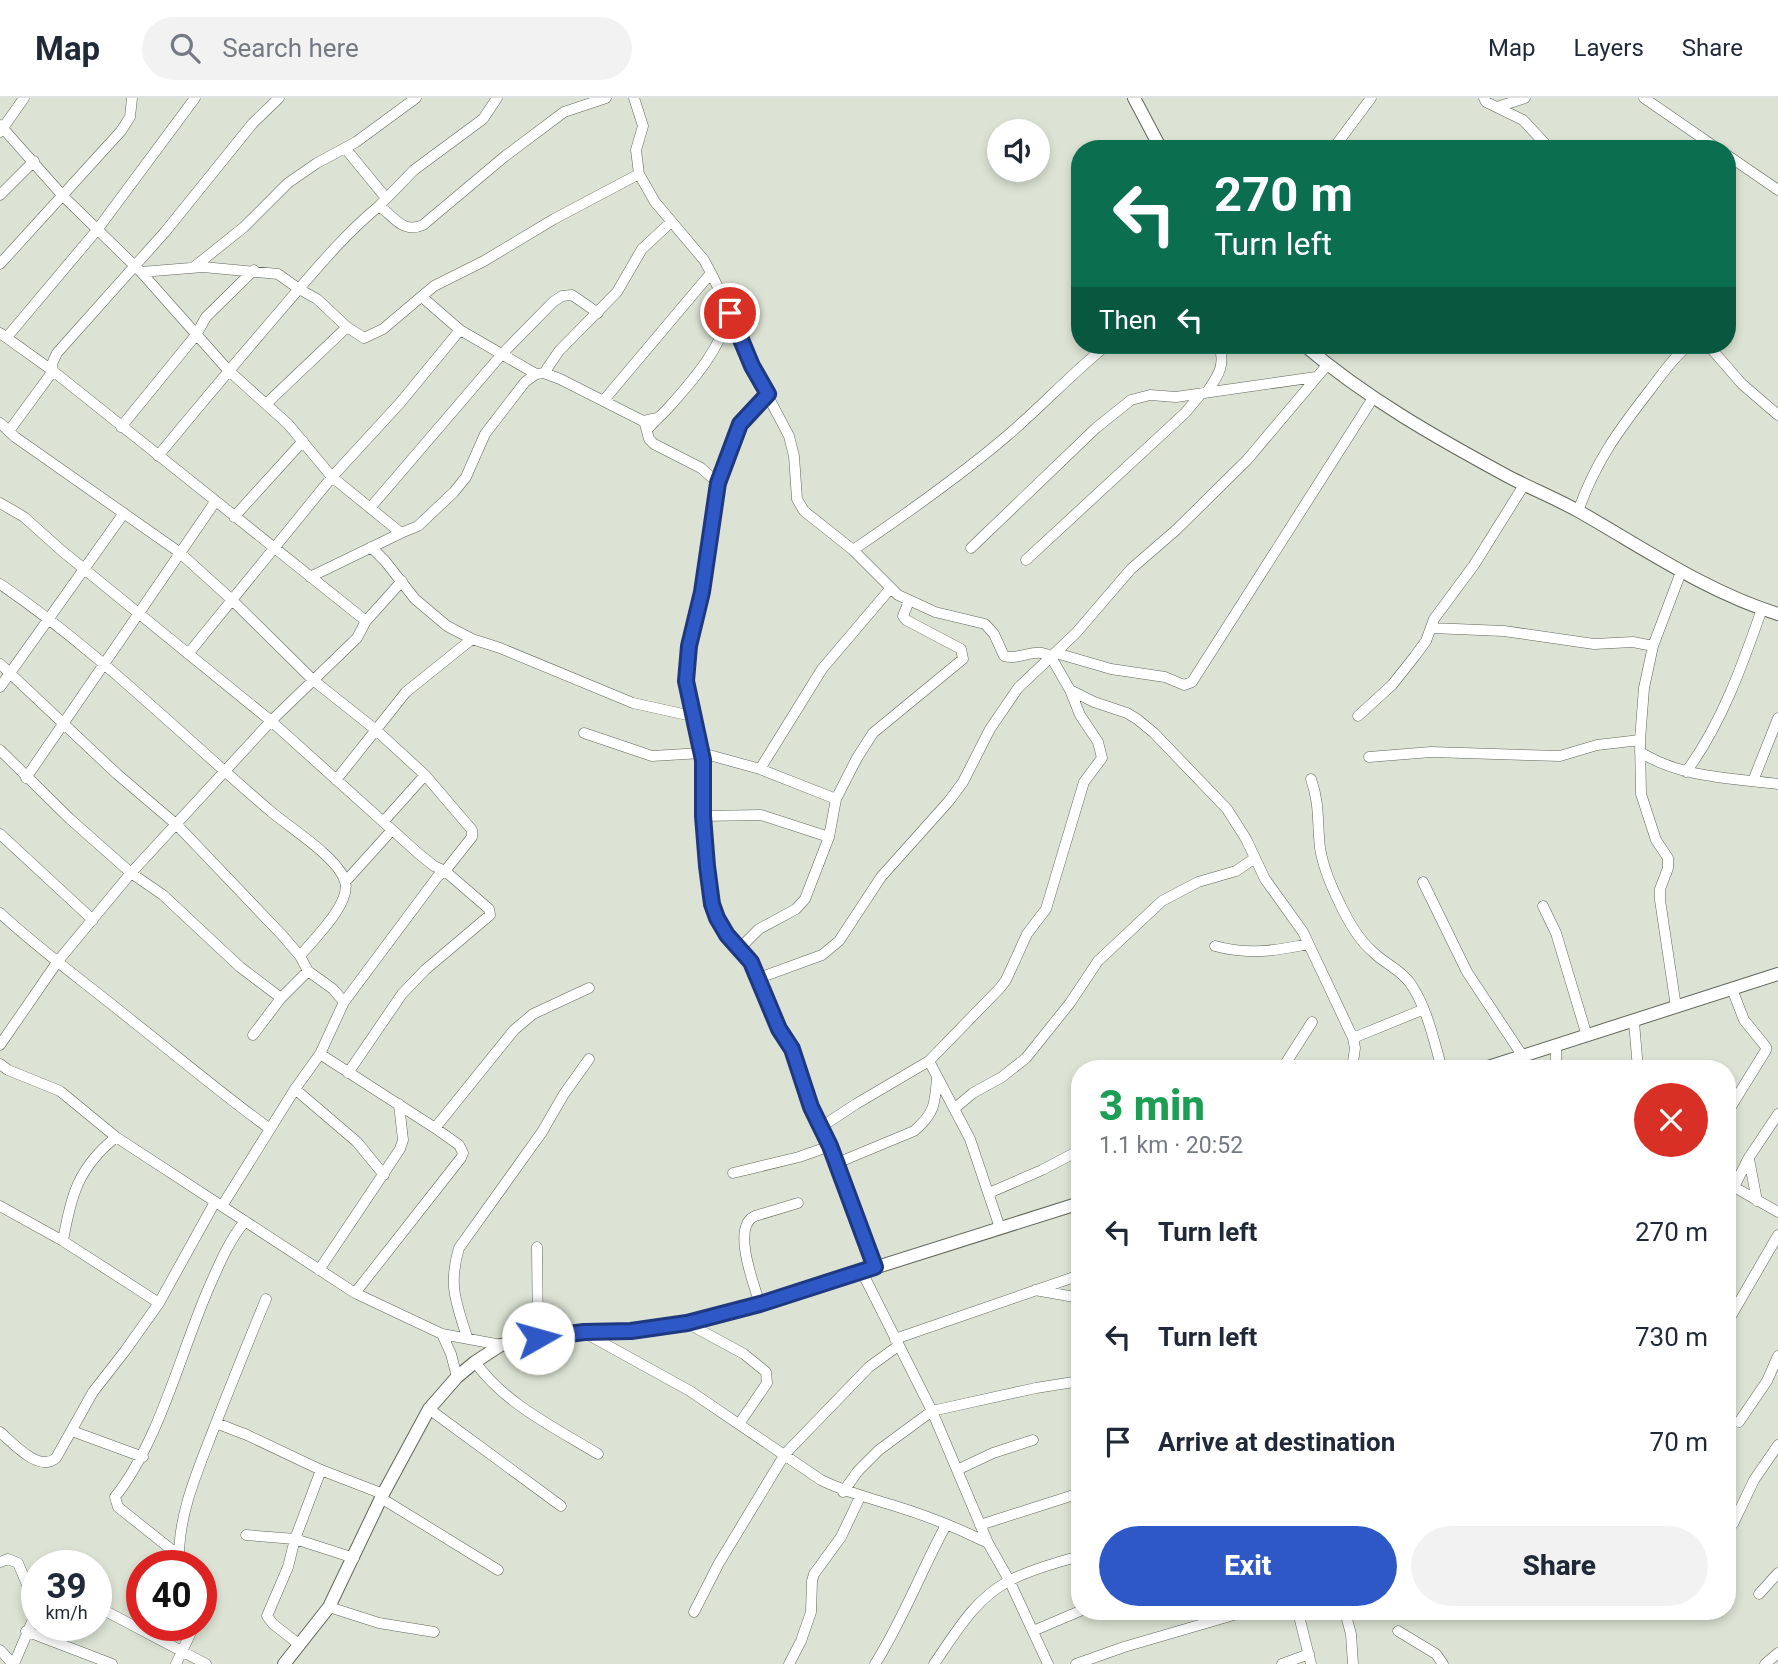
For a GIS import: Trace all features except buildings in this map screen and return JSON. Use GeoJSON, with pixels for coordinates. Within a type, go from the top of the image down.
{"type":"FeatureCollection","features":[{"type":"Feature","properties":{"kind":"street"},"geometry":{"type":"LineString","coordinates":[[24,98],[1,128],[34,161],[63,196],[138,268],[228,370],[267,403],[332,477],[401,533]]}},
{"type":"Feature","properties":{"kind":"street"},"geometry":{"type":"LineString","coordinates":[[0,264],[121,131],[130,117],[132,98]]}},
{"type":"Feature","properties":{"kind":"street"},"geometry":{"type":"LineString","coordinates":[[195,98],[97,230],[3,335],[53,371],[366,621]]}},
{"type":"Feature","properties":{"kind":"street"},"geometry":{"type":"LineString","coordinates":[[9,431],[53,371],[52,364],[57,353],[138,268],[253,123],[279,98]]}},
{"type":"Feature","properties":{"kind":"street"},"geometry":{"type":"LineString","coordinates":[[193,268],[244,227],[288,184],[317,163],[345,148],[415,98]]}},
{"type":"Feature","properties":{"kind":"street"},"geometry":{"type":"LineString","coordinates":[[158,456],[228,370],[352,229],[414,170],[477,124],[497,98]]}},
{"type":"Feature","properties":{"kind":"street"},"geometry":{"type":"LineString","coordinates":[[345,148],[400,225],[408,228],[423,225],[504,157],[564,112],[606,98]]}},
{"type":"Feature","properties":{"kind":"street"},"geometry":{"type":"LineString","coordinates":[[635,98],[643,126],[636,150],[639,174],[654,202],[704,260],[711,273],[752,366],[792,445],[797,499],[804,511],[853,550],[890,589],[909,601],[935,612],[985,624],[994,634],[1003,656],[1018,657],[1039,652],[1165,677],[1180,684],[1192,682],[1373,398]]}},
{"type":"Feature","properties":{"kind":"street"},"geometry":{"type":"LineString","coordinates":[[1134,98],[1156,140]]}},
{"type":"Feature","properties":{"kind":"street"},"geometry":{"type":"LineString","coordinates":[[1340,140],[1371,98]]}},
{"type":"Feature","properties":{"kind":"street"},"geometry":{"type":"LineString","coordinates":[[1484,98],[1486,102],[1523,120],[1542,140]]}},
{"type":"Feature","properties":{"kind":"street"},"geometry":{"type":"LineString","coordinates":[[1496,107],[1525,98]]}},
{"type":"Feature","properties":{"kind":"street"},"geometry":{"type":"LineString","coordinates":[[1644,98],[1705,140]]}},
{"type":"Feature","properties":{"kind":"street"},"geometry":{"type":"LineString","coordinates":[[0,195],[34,161]]}},
{"type":"Feature","properties":{"kind":"street"},"geometry":{"type":"LineString","coordinates":[[1736,161],[1778,190]]}},
{"type":"Feature","properties":{"kind":"street"},"geometry":{"type":"LineString","coordinates":[[138,268],[254,270],[278,274],[331,309],[359,337],[368,337],[383,329],[434,286],[639,174]]}},
{"type":"Feature","properties":{"kind":"street"},"geometry":{"type":"LineString","coordinates":[[310,577],[418,526],[454,492],[466,477],[485,434],[525,383],[540,374],[558,351],[598,313],[627,277],[642,249],[671,222]]}},
{"type":"Feature","properties":{"kind":"street"},"geometry":{"type":"LineString","coordinates":[[121,427],[196,335],[206,317],[254,270]]}},
{"type":"Feature","properties":{"kind":"street"},"geometry":{"type":"LineString","coordinates":[[604,400],[711,273]]}},
{"type":"Feature","properties":{"kind":"street"},"geometry":{"type":"LineString","coordinates":[[370,508],[502,354],[553,302],[562,296],[572,295],[598,313]]}},
{"type":"Feature","properties":{"kind":"street"},"geometry":{"type":"LineString","coordinates":[[422,297],[460,330],[540,374],[604,400],[645,425],[649,439],[654,444],[701,468],[718,483]]}},
{"type":"Feature","properties":{"kind":"street"},"geometry":{"type":"LineString","coordinates":[[645,425],[668,408],[716,351],[730,313]]}},
{"type":"Feature","properties":{"kind":"street"},"geometry":{"type":"LineString","coordinates":[[267,403],[347,327]]}},
{"type":"Feature","properties":{"kind":"street"},"geometry":{"type":"LineString","coordinates":[[188,654],[230,599],[332,477],[400,403],[460,330]]}},
{"type":"Feature","properties":{"kind":"street"},"geometry":{"type":"LineString","coordinates":[[853,550],[973,464],[1097,354]]}},
{"type":"Feature","properties":{"kind":"street"},"geometry":{"type":"LineString","coordinates":[[1026,560],[1204,393],[1222,368],[1221,354]]}},
{"type":"Feature","properties":{"kind":"street"},"geometry":{"type":"LineString","coordinates":[[1315,354],[1373,398],[1440,440],[1578,511],[1681,572],[1778,614]]}},
{"type":"Feature","properties":{"kind":"street"},"geometry":{"type":"LineString","coordinates":[[1578,511],[1590,477],[1626,420],[1679,354]]}},
{"type":"Feature","properties":{"kind":"street"},"geometry":{"type":"LineString","coordinates":[[1715,354],[1742,384],[1778,415]]}},
{"type":"Feature","properties":{"kind":"street"},"geometry":{"type":"LineString","coordinates":[[759,978],[822,955],[839,941],[881,877],[956,792],[990,729],[1018,688],[1086,622],[1131,569],[1247,460],[1328,364]]}},
{"type":"Feature","properties":{"kind":"street"},"geometry":{"type":"LineString","coordinates":[[971,548],[1096,428],[1131,400],[1150,395],[1176,397],[1316,377]]}},
{"type":"Feature","properties":{"kind":"street"},"geometry":{"type":"LineString","coordinates":[[768,394],[740,424],[718,483],[702,592],[687,656],[686,681],[702,754],[703,816],[712,904],[717,918],[751,962],[779,1029],[799,1064],[804,1090],[837,1163],[875,1267]]}},
{"type":"Feature","properties":{"kind":"street"},"geometry":{"type":"LineString","coordinates":[[0,423],[179,552],[313,680],[376,730],[425,775],[472,830],[472,837],[418,901],[344,1002],[320,1054],[218,1204],[159,1303],[93,1392],[56,1458],[44,1464],[33,1459],[0,1432]]}},
{"type":"Feature","properties":{"kind":"street"},"geometry":{"type":"LineString","coordinates":[[234,517],[303,441]]}},
{"type":"Feature","properties":{"kind":"street"},"geometry":{"type":"LineString","coordinates":[[1358,716],[1392,685],[1415,656],[1434,619],[1474,565],[1524,485]]}},
{"type":"Feature","properties":{"kind":"street"},"geometry":{"type":"LineString","coordinates":[[26,778],[215,502]]}},
{"type":"Feature","properties":{"kind":"street"},"geometry":{"type":"LineString","coordinates":[[0,503],[24,517],[271,721],[426,860],[445,871],[489,909],[490,915],[425,970],[402,994],[348,1073]]}},
{"type":"Feature","properties":{"kind":"street"},"geometry":{"type":"LineString","coordinates":[[0,687],[124,513]]}},
{"type":"Feature","properties":{"kind":"street"},"geometry":{"type":"LineString","coordinates":[[371,547],[430,613],[447,626],[472,639],[633,703],[692,716]]}},
{"type":"Feature","properties":{"kind":"street"},"geometry":{"type":"LineString","coordinates":[[1676,1007],[1660,894],[1668,868],[1668,858],[1656,840],[1640,794],[1640,740],[1644,688],[1653,646],[1681,572]]}},
{"type":"Feature","properties":{"kind":"street"},"geometry":{"type":"LineString","coordinates":[[0,1045],[58,961],[131,873],[271,721],[357,638],[366,621],[402,581]]}},
{"type":"Feature","properties":{"kind":"street"},"geometry":{"type":"LineString","coordinates":[[0,584],[49,617],[339,870],[345,882],[343,902],[300,956]]}},
{"type":"Feature","properties":{"kind":"street"},"geometry":{"type":"LineString","coordinates":[[760,769],[822,669],[890,589]]}},
{"type":"Feature","properties":{"kind":"street"},"geometry":{"type":"LineString","coordinates":[[739,949],[760,929],[796,909],[805,899],[829,837],[836,799],[873,733],[963,659],[961,649],[906,620],[903,616],[909,601]]}},
{"type":"Feature","properties":{"kind":"street"},"geometry":{"type":"LineString","coordinates":[[1686,772],[1714,729],[1740,674],[1762,609]]}},
{"type":"Feature","properties":{"kind":"street"},"geometry":{"type":"LineString","coordinates":[[1431,628],[1503,631],[1594,644],[1639,643],[1653,646]]}},
{"type":"Feature","properties":{"kind":"street"},"geometry":{"type":"LineString","coordinates":[[337,780],[413,686],[472,639]]}},
{"type":"Feature","properties":{"kind":"street"},"geometry":{"type":"LineString","coordinates":[[821,1127],[929,1061],[1000,988],[1006,980],[1017,951],[1046,909],[1084,782],[1102,758],[1098,742],[1080,715],[1054,655]]}},
{"type":"Feature","properties":{"kind":"street"},"geometry":{"type":"LineString","coordinates":[[0,664],[64,726],[177,825],[300,956],[308,971],[333,989],[344,1002]]}},
{"type":"Feature","properties":{"kind":"street"},"geometry":{"type":"LineString","coordinates":[[1070,690],[1126,713],[1154,733],[1227,809],[1271,887],[1303,932],[1353,1038],[1353,1060]]}},
{"type":"Feature","properties":{"kind":"street"},"geometry":{"type":"LineString","coordinates":[[1753,780],[1778,718]]}},
{"type":"Feature","properties":{"kind":"street"},"geometry":{"type":"LineString","coordinates":[[584,733],[652,756],[702,754],[760,769],[836,799]]}},
{"type":"Feature","properties":{"kind":"street"},"geometry":{"type":"LineString","coordinates":[[1369,757],[1431,752],[1560,757],[1597,745],[1640,740]]}},
{"type":"Feature","properties":{"kind":"street"},"geometry":{"type":"LineString","coordinates":[[0,750],[26,778],[131,873],[163,895],[240,967],[281,998]]}},
{"type":"Feature","properties":{"kind":"street"},"geometry":{"type":"LineString","coordinates":[[1640,752],[1655,761],[1686,772],[1778,784]]}},
{"type":"Feature","properties":{"kind":"street"},"geometry":{"type":"LineString","coordinates":[[383,822],[425,775]]}},
{"type":"Feature","properties":{"kind":"street"},"geometry":{"type":"LineString","coordinates":[[1311,779],[1319,810],[1319,838],[1323,861],[1339,903],[1359,937],[1411,984],[1439,1060]]}},
{"type":"Feature","properties":{"kind":"street"},"geometry":{"type":"LineString","coordinates":[[703,816],[761,815],[829,837]]}},
{"type":"Feature","properties":{"kind":"street"},"geometry":{"type":"LineString","coordinates":[[345,882],[392,830]]}},
{"type":"Feature","properties":{"kind":"street"},"geometry":{"type":"LineString","coordinates":[[0,834],[93,920]]}},
{"type":"Feature","properties":{"kind":"street"},"geometry":{"type":"LineString","coordinates":[[956,1108],[973,1093],[1002,1077],[1026,1058],[1070,1003],[1098,961],[1162,901],[1198,882],[1236,871],[1255,858]]}},
{"type":"Feature","properties":{"kind":"street"},"geometry":{"type":"LineString","coordinates":[[1423,882],[1467,972],[1522,1055]]}},
{"type":"Feature","properties":{"kind":"street"},"geometry":{"type":"LineString","coordinates":[[1544,906],[1556,933],[1587,1036]]}},
{"type":"Feature","properties":{"kind":"street"},"geometry":{"type":"LineString","coordinates":[[0,914],[219,1092],[270,1129]]}},
{"type":"Feature","properties":{"kind":"street"},"geometry":{"type":"LineString","coordinates":[[1215,946],[1247,953],[1308,944]]}},
{"type":"Feature","properties":{"kind":"street"},"geometry":{"type":"LineString","coordinates":[[253,1035],[281,998],[308,971]]}},
{"type":"Feature","properties":{"kind":"street"},"geometry":{"type":"LineString","coordinates":[[1508,1060],[1778,974]]}},
{"type":"Feature","properties":{"kind":"street"},"geometry":{"type":"LineString","coordinates":[[435,1128],[514,1030],[533,1014],[589,988]]}},
{"type":"Feature","properties":{"kind":"street"},"geometry":{"type":"LineString","coordinates":[[1732,989],[1744,1020],[1766,1047],[1736,1098]]}},
{"type":"Feature","properties":{"kind":"street"},"geometry":{"type":"LineString","coordinates":[[1353,1038],[1422,1010]]}},
{"type":"Feature","properties":{"kind":"street"},"geometry":{"type":"LineString","coordinates":[[1288,1060],[1312,1022]]}},
{"type":"Feature","properties":{"kind":"street"},"geometry":{"type":"LineString","coordinates":[[1634,1022],[1637,1060]]}},
{"type":"Feature","properties":{"kind":"street"},"geometry":{"type":"LineString","coordinates":[[1556,1045],[1556,1060]]}},
{"type":"Feature","properties":{"kind":"street"},"geometry":{"type":"LineString","coordinates":[[320,1054],[459,1144],[463,1153],[355,1293]]}},
{"type":"Feature","properties":{"kind":"street"},"geometry":{"type":"LineString","coordinates":[[467,1337],[452,1285],[453,1268],[459,1248],[542,1132],[589,1059]]}},
{"type":"Feature","properties":{"kind":"street"},"geometry":{"type":"LineString","coordinates":[[929,1061],[970,1139],[1000,1228]]}},
{"type":"Feature","properties":{"kind":"street"},"geometry":{"type":"LineString","coordinates":[[0,1064],[8,1070],[31,1077],[60,1091],[116,1137],[355,1293],[442,1334],[501,1345]]}},
{"type":"Feature","properties":{"kind":"street"},"geometry":{"type":"LineString","coordinates":[[837,1163],[908,1135],[925,1122],[933,1109],[937,1077]]}},
{"type":"Feature","properties":{"kind":"street"},"geometry":{"type":"LineString","coordinates":[[295,1089],[357,1142],[384,1175]]}},
{"type":"Feature","properties":{"kind":"street"},"geometry":{"type":"LineString","coordinates":[[319,1270],[400,1149],[403,1140],[399,1104]]}},
{"type":"Feature","properties":{"kind":"street"},"geometry":{"type":"LineString","coordinates":[[1736,1177],[1778,1114]]}},
{"type":"Feature","properties":{"kind":"street"},"geometry":{"type":"LineString","coordinates":[[62,1241],[80,1178],[95,1154],[116,1137]]}},
{"type":"Feature","properties":{"kind":"street"},"geometry":{"type":"LineString","coordinates":[[733,1173],[799,1157],[830,1146]]}},
{"type":"Feature","properties":{"kind":"street"},"geometry":{"type":"LineString","coordinates":[[989,1193],[1071,1155]]}},
{"type":"Feature","properties":{"kind":"street"},"geometry":{"type":"LineString","coordinates":[[1748,1158],[1757,1201]]}},
{"type":"Feature","properties":{"kind":"street"},"geometry":{"type":"LineString","coordinates":[[1736,1188],[1778,1212]]}},
{"type":"Feature","properties":{"kind":"street"},"geometry":{"type":"LineString","coordinates":[[760,1304],[744,1245],[745,1225],[749,1218],[799,1203]]}},
{"type":"Feature","properties":{"kind":"street"},"geometry":{"type":"LineString","coordinates":[[0,1206],[62,1241],[159,1303]]}},
{"type":"Feature","properties":{"kind":"street"},"geometry":{"type":"LineString","coordinates":[[284,1664],[329,1608],[382,1496],[429,1409],[457,1377],[501,1345],[584,1332],[631,1331],[687,1323],[760,1304],[1071,1206]]}},
{"type":"Feature","properties":{"kind":"street"},"geometry":{"type":"LineString","coordinates":[[171,1550],[115,1502],[115,1497],[143,1457],[223,1256],[245,1220]]}},
{"type":"Feature","properties":{"kind":"street"},"geometry":{"type":"LineString","coordinates":[[1736,1307],[1778,1235]]}},
{"type":"Feature","properties":{"kind":"street"},"geometry":{"type":"LineString","coordinates":[[537,1247],[538,1338]]}},
{"type":"Feature","properties":{"kind":"street"},"geometry":{"type":"LineString","coordinates":[[862,1272],[932,1411],[988,1543],[1009,1580],[1046,1660],[1034,1664]]}},
{"type":"Feature","properties":{"kind":"street"},"geometry":{"type":"LineString","coordinates":[[694,1612],[719,1563],[785,1454],[896,1342],[1071,1278]]}},
{"type":"Feature","properties":{"kind":"street"},"geometry":{"type":"LineString","coordinates":[[1035,1290],[1071,1296]]}},
{"type":"Feature","properties":{"kind":"street"},"geometry":{"type":"LineString","coordinates":[[179,1550],[187,1500],[228,1388],[266,1299]]}},
{"type":"Feature","properties":{"kind":"street"},"geometry":{"type":"LineString","coordinates":[[687,1323],[744,1354],[765,1372],[767,1383],[739,1424]]}},
{"type":"Feature","properties":{"kind":"street"},"geometry":{"type":"LineString","coordinates":[[584,1332],[690,1391],[821,1480],[843,1492],[892,1505],[988,1543]]}},
{"type":"Feature","properties":{"kind":"street"},"geometry":{"type":"LineString","coordinates":[[442,1334],[457,1377]]}},
{"type":"Feature","properties":{"kind":"street"},"geometry":{"type":"LineString","coordinates":[[1739,1422],[1767,1381],[1778,1356]]}},
{"type":"Feature","properties":{"kind":"street"},"geometry":{"type":"LineString","coordinates":[[475,1362],[494,1386],[532,1414],[598,1454]]}},
{"type":"Feature","properties":{"kind":"street"},"geometry":{"type":"LineString","coordinates":[[843,1492],[858,1471],[879,1450],[932,1411],[1071,1382]]}},
{"type":"Feature","properties":{"kind":"street"},"geometry":{"type":"LineString","coordinates":[[429,1409],[561,1506]]}},
{"type":"Feature","properties":{"kind":"street"},"geometry":{"type":"LineString","coordinates":[[216,1423],[247,1434],[382,1496],[498,1570]]}},
{"type":"Feature","properties":{"kind":"street"},"geometry":{"type":"LineString","coordinates":[[72,1431],[143,1457]]}},
{"type":"Feature","properties":{"kind":"street"},"geometry":{"type":"LineString","coordinates":[[957,1470],[1001,1450],[1033,1440]]}},
{"type":"Feature","properties":{"kind":"street"},"geometry":{"type":"LineString","coordinates":[[1736,1518],[1754,1480],[1778,1445]]}},
{"type":"Feature","properties":{"kind":"street"},"geometry":{"type":"LineString","coordinates":[[300,1646],[272,1624],[267,1616],[288,1567],[295,1539],[321,1470]]}},
{"type":"Feature","properties":{"kind":"street"},"geometry":{"type":"LineString","coordinates":[[980,1525],[1071,1496]]}},
{"type":"Feature","properties":{"kind":"street"},"geometry":{"type":"LineString","coordinates":[[789,1664],[811,1612],[814,1574],[841,1537],[860,1497]]}},
{"type":"Feature","properties":{"kind":"street"},"geometry":{"type":"LineString","coordinates":[[875,1664],[890,1640],[946,1525]]}},
{"type":"Feature","properties":{"kind":"street"},"geometry":{"type":"LineString","coordinates":[[246,1535],[295,1539],[354,1558]]}},
{"type":"Feature","properties":{"kind":"street"},"geometry":{"type":"LineString","coordinates":[[0,1562],[8,1559],[18,1563],[21,1570]]}},
{"type":"Feature","properties":{"kind":"street"},"geometry":{"type":"LineString","coordinates":[[934,1664],[959,1626],[988,1595],[1009,1580],[1071,1559]]}},
{"type":"Feature","properties":{"kind":"street"},"geometry":{"type":"LineString","coordinates":[[1759,1594],[1778,1573]]}},
{"type":"Feature","properties":{"kind":"street"},"geometry":{"type":"LineString","coordinates":[[329,1608],[379,1623],[434,1632]]}},
{"type":"Feature","properties":{"kind":"street"},"geometry":{"type":"LineString","coordinates":[[112,1614],[206,1664]]}},
{"type":"Feature","properties":{"kind":"street"},"geometry":{"type":"LineString","coordinates":[[1033,1631],[1071,1615]]}},
{"type":"Feature","properties":{"kind":"street"},"geometry":{"type":"LineString","coordinates":[[1076,1664],[1217,1620]]}},
{"type":"Feature","properties":{"kind":"street"},"geometry":{"type":"LineString","coordinates":[[1282,1664],[1310,1659],[1300,1620]]}},
{"type":"Feature","properties":{"kind":"street"},"geometry":{"type":"LineString","coordinates":[[1347,1620],[1353,1664]]}},
{"type":"Feature","properties":{"kind":"street"},"geometry":{"type":"LineString","coordinates":[[1398,1631],[1436,1654],[1443,1664]]}},
{"type":"Feature","properties":{"kind":"street"},"geometry":{"type":"LineString","coordinates":[[0,1650],[13,1664],[22,1641]]}},
{"type":"Feature","properties":{"kind":"street"},"geometry":{"type":"LineString","coordinates":[[52,1641],[112,1664]]}},
{"type":"Feature","properties":{"kind":"street"},"geometry":{"type":"LineString","coordinates":[[176,1664],[187,1641]]}},
{"type":"Feature","properties":{"kind":"street"},"geometry":{"type":"LineString","coordinates":[[1765,1664],[1778,1653]]}},
{"type":"Feature","properties":{"kind":"route"},"geometry":{"type":"LineString","coordinates":[[538,1338],[584,1332],[631,1331],[687,1323],[760,1304],[875,1267],[830,1146],[804,1090],[799,1064],[779,1029],[751,962],[727,935],[712,904],[703,816],[703,760],[692,716],[686,666],[702,592],[718,483],[740,424],[768,394],[758,379],[730,313]]}}]}
